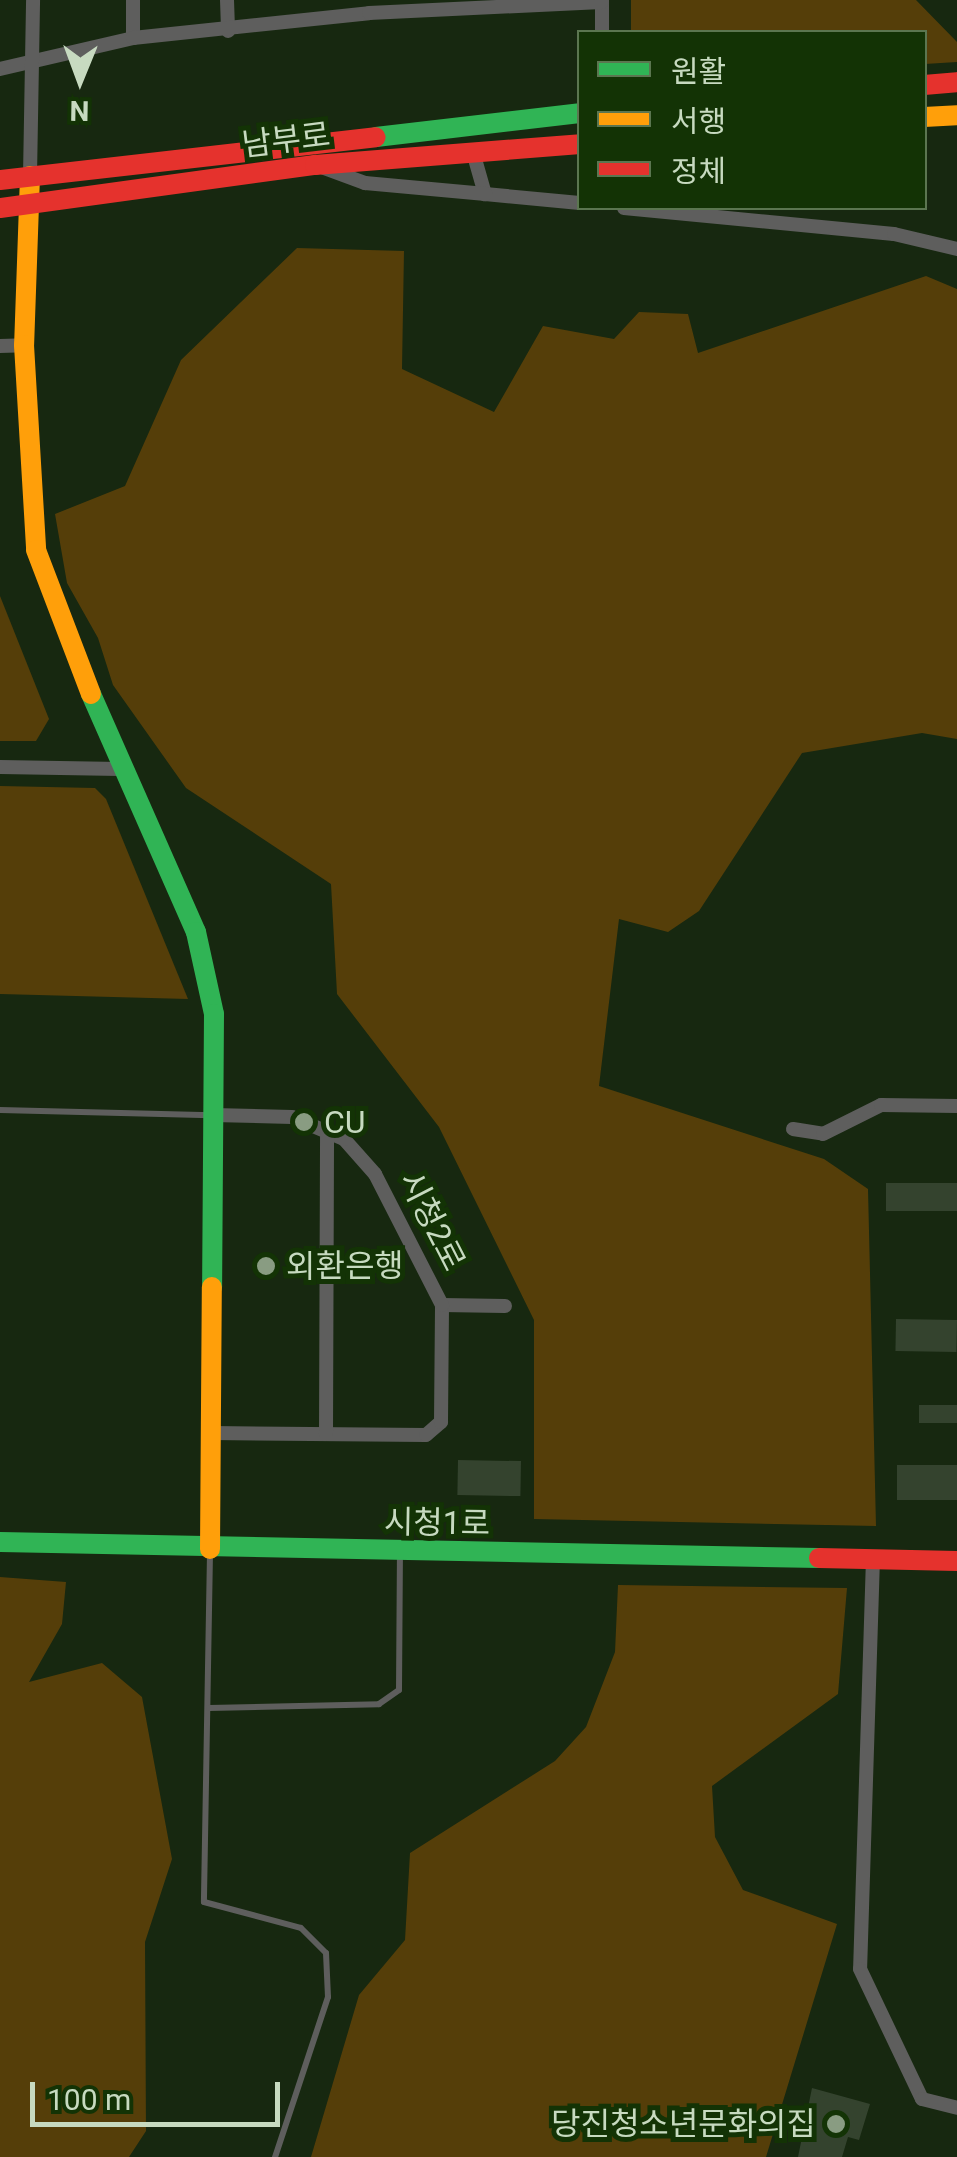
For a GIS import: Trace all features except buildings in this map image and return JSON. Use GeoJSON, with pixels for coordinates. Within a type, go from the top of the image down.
{"type":"FeatureCollection","features":[{"type":"Feature","properties":{"kind":"street"},"geometry":{"type":"LineString","coordinates":[[33,0],[24,345],[36,550],[120,769],[196,932],[214,1014],[210,1549]]}},
{"type":"Feature","properties":{"kind":"street"},"geometry":{"type":"LineString","coordinates":[[133,38],[134,0]]}},
{"type":"Feature","properties":{"kind":"street"},"geometry":{"type":"LineString","coordinates":[[227,0],[228,31]]}},
{"type":"Feature","properties":{"kind":"street"},"geometry":{"type":"LineString","coordinates":[[0,70],[133,38],[228,31],[369,6],[602,1],[602,30]]}},
{"type":"Feature","properties":{"kind":"street"},"geometry":{"type":"LineString","coordinates":[[927,85],[957,82]]}},
{"type":"Feature","properties":{"kind":"street","name":"남부로"},"geometry":{"type":"LineString","coordinates":[[0,180],[577,113]]}},
{"type":"Feature","properties":{"kind":"street"},"geometry":{"type":"LineString","coordinates":[[927,117],[957,115]]}},
{"type":"Feature","properties":{"kind":"street","name":"남부로"},"geometry":{"type":"LineString","coordinates":[[0,208],[315,165],[577,144]]}},
{"type":"Feature","properties":{"kind":"street"},"geometry":{"type":"LineString","coordinates":[[474,152],[486,194]]}},
{"type":"Feature","properties":{"kind":"street"},"geometry":{"type":"LineString","coordinates":[[315,165],[365,182],[577,203]]}},
{"type":"Feature","properties":{"kind":"street"},"geometry":{"type":"LineString","coordinates":[[645,210],[894,234],[957,248]]}},
{"type":"Feature","properties":{"kind":"street"},"geometry":{"type":"LineString","coordinates":[[0,346],[24,345]]}},
{"type":"Feature","properties":{"kind":"street"},"geometry":{"type":"LineString","coordinates":[[0,767],[120,769]]}},
{"type":"Feature","properties":{"kind":"street"},"geometry":{"type":"LineString","coordinates":[[793,1129],[823,1134],[881,1105],[957,1106]]}},
{"type":"Feature","properties":{"kind":"street"},"geometry":{"type":"LineString","coordinates":[[213,1115],[292,1117],[327,1128],[326,1434]]}},
{"type":"Feature","properties":{"kind":"street","name":"시청2로"},"geometry":{"type":"LineString","coordinates":[[211,1434],[426,1435],[441,1422],[442,1305],[375,1174],[327,1128]]}},
{"type":"Feature","properties":{"kind":"street"},"geometry":{"type":"LineString","coordinates":[[327,1166],[331,1157],[348,1158],[375,1174]]}},
{"type":"Feature","properties":{"kind":"street"},"geometry":{"type":"LineString","coordinates":[[442,1305],[506,1306]]}},
{"type":"Feature","properties":{"kind":"street","name":"시청1로"},"geometry":{"type":"LineString","coordinates":[[0,1542],[957,1561]]}},
{"type":"Feature","properties":{"kind":"street"},"geometry":{"type":"LineString","coordinates":[[873,1558],[860,1969],[922,2099],[957,2108]]}},
{"type":"Feature","properties":{"kind":"lane"},"geometry":{"type":"LineString","coordinates":[[0,1110],[213,1115]]}},
{"type":"Feature","properties":{"kind":"lane"},"geometry":{"type":"LineString","coordinates":[[210,1549],[204,1902],[301,1928],[326,1953],[328,1998],[275,2157]]}},
{"type":"Feature","properties":{"kind":"lane"},"geometry":{"type":"LineString","coordinates":[[208,1708],[379,1704],[399,1690],[400,1552]]}},
{"type":"Feature","properties":{"kind":"shaded area"},"geometry":{"type":"Polygon","coordinates":[[[631,0],[916,0],[957,42],[957,62],[927,64],[927,30],[631,30],[631,0]]]}},
{"type":"Feature","properties":{"kind":"shaded area"},"geometry":{"type":"Polygon","coordinates":[[[297,248],[404,251],[402,369],[494,412],[543,326],[614,339],[639,312],[688,314],[698,353],[926,276],[957,289],[957,739],[922,733],[802,753],[699,911],[668,932],[619,919],[599,1086],[824,1159],[868,1189],[876,1526],[534,1519],[534,1320],[439,1127],[337,994],[331,884],[186,788],[113,685],[98,638],[67,583],[55,514],[125,486],[181,360],[297,248]]]}},
{"type":"Feature","properties":{"kind":"shaded area"},"geometry":{"type":"Polygon","coordinates":[[[0,596],[49,719],[36,741],[0,741],[0,596]]]}},
{"type":"Feature","properties":{"kind":"shaded area"},"geometry":{"type":"Polygon","coordinates":[[[0,786],[95,788],[106,799],[188,999],[0,994],[0,786]]]}},
{"type":"Feature","properties":{"kind":"shaded area"},"geometry":{"type":"Polygon","coordinates":[[[0,1577],[66,1582],[62,1624],[29,1682],[102,1663],[142,1697],[172,1859],[145,1942],[146,2131],[129,2157],[0,2157],[0,1577]]]}},
{"type":"Feature","properties":{"kind":"shaded area"},"geometry":{"type":"Polygon","coordinates":[[[618,1585],[847,1588],[838,1694],[712,1786],[715,1837],[743,1890],[837,1924],[766,2157],[311,2157],[359,1995],[405,1940],[410,1853],[555,1761],[586,1727],[615,1652],[618,1585]]]}},
{"type":"Feature","properties":{"kind":"traffic: fast"},"geometry":{"type":"LineString","coordinates":[[376,137],[577,113]]}},
{"type":"Feature","properties":{"kind":"traffic: fast"},"geometry":{"type":"LineString","coordinates":[[91,694],[196,932],[214,1014],[212,1287]]}},
{"type":"Feature","properties":{"kind":"traffic: fast"},"geometry":{"type":"LineString","coordinates":[[0,1542],[819,1558]]}},
{"type":"Feature","properties":{"kind":"traffic: slow"},"geometry":{"type":"LineString","coordinates":[[927,117],[957,115]]}},
{"type":"Feature","properties":{"kind":"traffic: slow"},"geometry":{"type":"LineString","coordinates":[[30,176],[24,345],[36,550],[91,694]]}},
{"type":"Feature","properties":{"kind":"traffic: slow"},"geometry":{"type":"LineString","coordinates":[[210,1549],[212,1287]]}},
{"type":"Feature","properties":{"kind":"traffic: jam"},"geometry":{"type":"LineString","coordinates":[[927,85],[957,82]]}},
{"type":"Feature","properties":{"kind":"traffic: jam"},"geometry":{"type":"LineString","coordinates":[[0,180],[376,137]]}},
{"type":"Feature","properties":{"kind":"traffic: jam"},"geometry":{"type":"LineString","coordinates":[[0,208],[315,165],[577,144]]}},
{"type":"Feature","properties":{"kind":"traffic: jam"},"geometry":{"type":"LineString","coordinates":[[819,1558],[957,1561]]}},
{"type":"Feature","properties":{"kind":"place","name":"CU"},"geometry":{"type":"Point","coordinates":[304,1122]}},
{"type":"Feature","properties":{"kind":"place","name":"외환은행"},"geometry":{"type":"Point","coordinates":[266,1266]}},
{"type":"Feature","properties":{"kind":"place","name":"당진청소년문화의집"},"geometry":{"type":"Point","coordinates":[836,2124]}}]}
